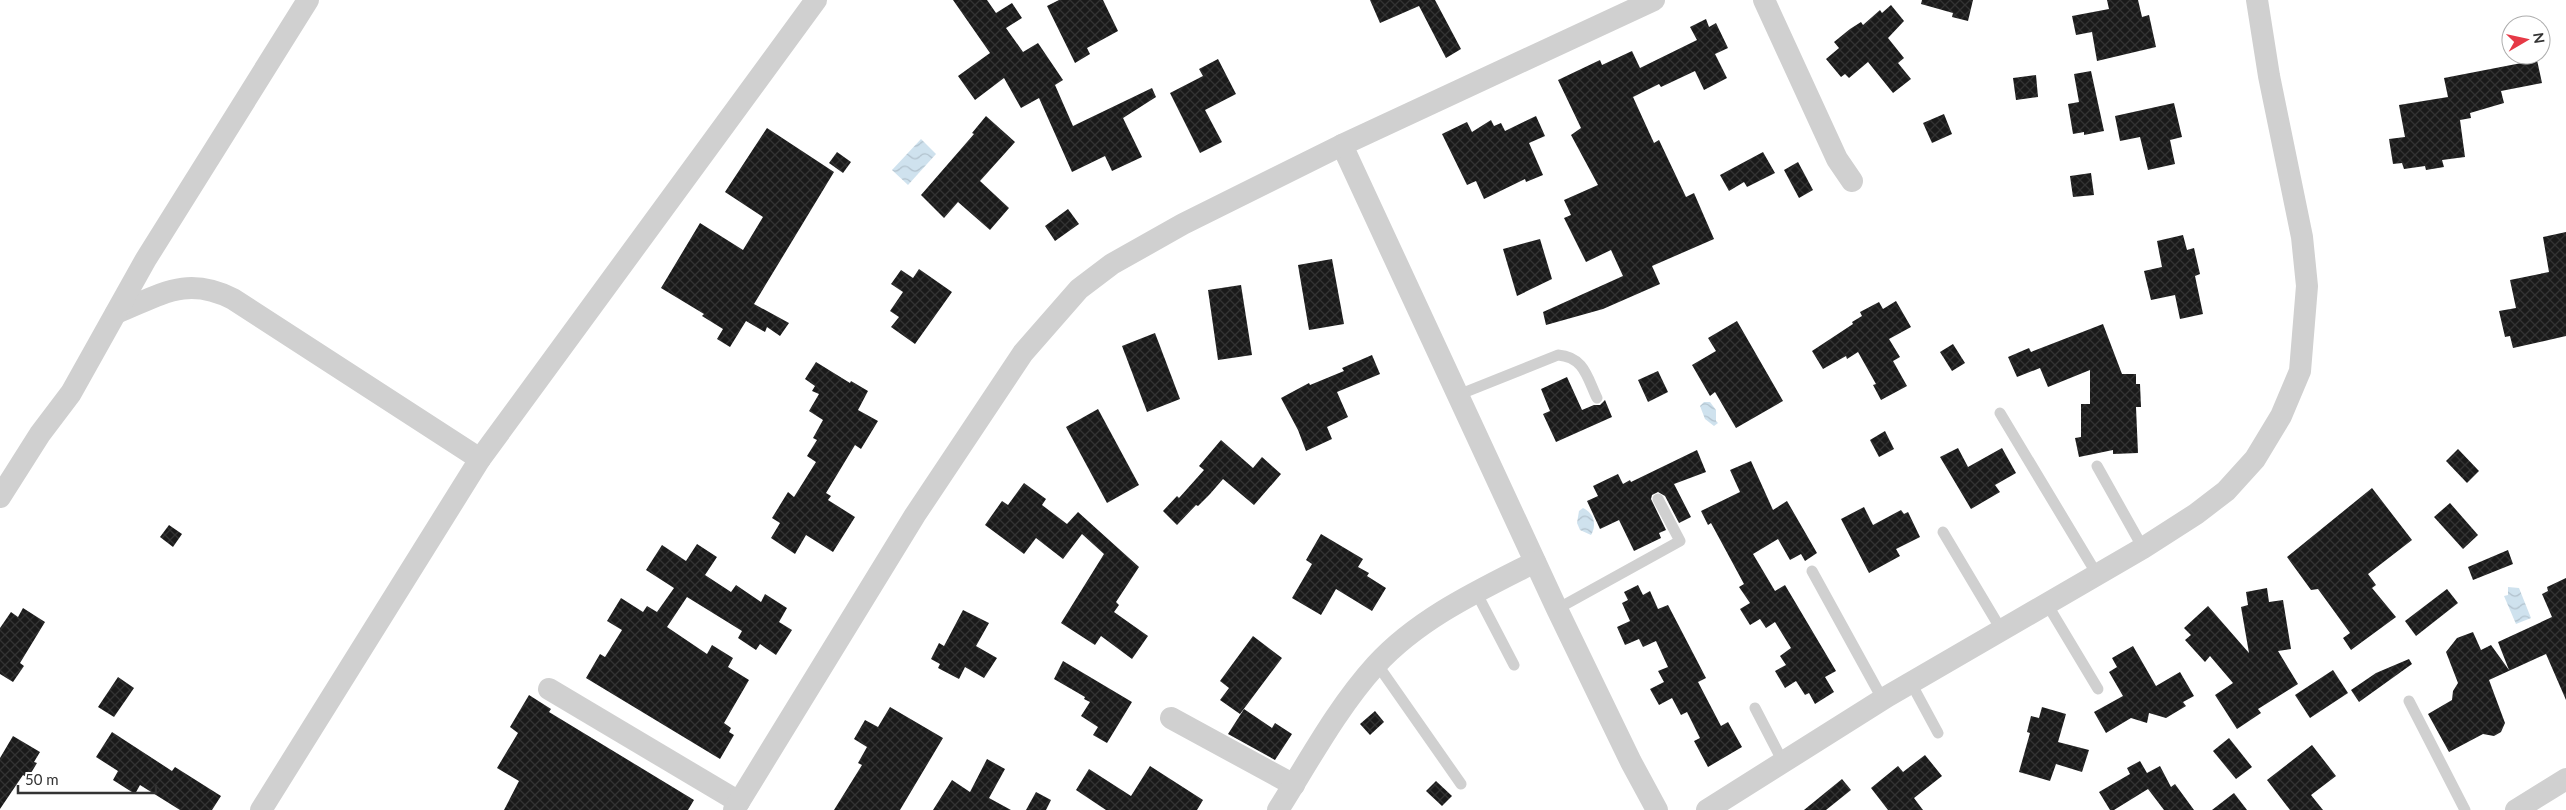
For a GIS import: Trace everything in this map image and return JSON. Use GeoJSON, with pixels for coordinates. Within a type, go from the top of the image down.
{"type":"FeatureCollection","features":[{"type":"Feature","properties":{"kind":"street"},"geometry":{"type":"LineString","coordinates":[[0,497],[40,434],[71,393],[146,259],[308,0]]}},
{"type":"Feature","properties":{"kind":"street"},"geometry":{"type":"LineString","coordinates":[[261,810],[480,459],[816,0]]}},
{"type":"Feature","properties":{"kind":"street"},"geometry":{"type":"LineString","coordinates":[[549,689],[737,806],[915,515],[1023,353],[1079,289],[1112,264],[1183,224],[1342,146],[1654,0]]}},
{"type":"Feature","properties":{"kind":"street"},"geometry":{"type":"LineString","coordinates":[[1764,0],[1837,159],[1852,181]]}},
{"type":"Feature","properties":{"kind":"street"},"geometry":{"type":"LineString","coordinates":[[1707,810],[1911,683],[2098,576],[2143,548],[2219,496],[2255,459],[2281,416],[2300,371],[2307,286],[2304,257],[2257,0]]}},
{"type":"Feature","properties":{"kind":"street"},"geometry":{"type":"LineString","coordinates":[[1342,146],[1535,562],[1631,762],[1657,810]]}},
{"type":"Feature","properties":{"kind":"street"},"geometry":{"type":"LineString","coordinates":[[116,313],[178,289],[197,286],[214,289],[241,304],[480,459]]}},
{"type":"Feature","properties":{"kind":"street"},"geometry":{"type":"LineString","coordinates":[[1278,810],[1350,698],[1377,664],[1420,627],[1476,592],[1535,562]]}},
{"type":"Feature","properties":{"kind":"street"},"geometry":{"type":"LineString","coordinates":[[1172,718],[1294,785]]}},
{"type":"Feature","properties":{"kind":"street"},"geometry":{"type":"LineString","coordinates":[[2516,810],[2566,779]]}},
{"type":"Feature","properties":{"kind":"lane"},"geometry":{"type":"LineString","coordinates":[[1458,395],[1558,355],[1570,356],[1580,364],[1597,398]]}},
{"type":"Feature","properties":{"kind":"lane"},"geometry":{"type":"LineString","coordinates":[[2000,412],[2098,576]]}},
{"type":"Feature","properties":{"kind":"lane"},"geometry":{"type":"LineString","coordinates":[[2097,466],[2143,548]]}},
{"type":"Feature","properties":{"kind":"lane"},"geometry":{"type":"LineString","coordinates":[[1557,608],[1680,541],[1658,499]]}},
{"type":"Feature","properties":{"kind":"lane"},"geometry":{"type":"LineString","coordinates":[[1943,532],[2002,630]]}},
{"type":"Feature","properties":{"kind":"lane"},"geometry":{"type":"LineString","coordinates":[[1812,571],[1883,700]]}},
{"type":"Feature","properties":{"kind":"lane"},"geometry":{"type":"LineString","coordinates":[[1476,592],[1514,665]]}},
{"type":"Feature","properties":{"kind":"lane"},"geometry":{"type":"LineString","coordinates":[[2047,604],[2098,689]]}},
{"type":"Feature","properties":{"kind":"lane"},"geometry":{"type":"LineString","coordinates":[[1377,664],[1461,784]]}},
{"type":"Feature","properties":{"kind":"lane"},"geometry":{"type":"LineString","coordinates":[[1911,683],[1938,733]]}},
{"type":"Feature","properties":{"kind":"lane"},"geometry":{"type":"LineString","coordinates":[[2409,701],[2465,810]]}},
{"type":"Feature","properties":{"kind":"lane"},"geometry":{"type":"LineString","coordinates":[[1755,708],[1784,762]]}},
{"type":"Feature","properties":{"kind":"water"},"geometry":{"type":"Polygon","coordinates":[[[921,139],[936,154],[908,185],[892,170],[921,139]]]}},
{"type":"Feature","properties":{"kind":"water"},"geometry":{"type":"Polygon","coordinates":[[[1704,402],[1710,402],[1716,410],[1716,421],[1718,423],[1714,426],[1705,419],[1700,406],[1704,402]]]}},
{"type":"Feature","properties":{"kind":"water"},"geometry":{"type":"Polygon","coordinates":[[[1583,508],[1592,516],[1594,527],[1591,535],[1580,530],[1577,523],[1579,511],[1583,508]]]}},
{"type":"Feature","properties":{"kind":"water"},"geometry":{"type":"Polygon","coordinates":[[[2508,587],[2519,588],[2531,618],[2516,624],[2504,596],[2508,595],[2508,587]]]}},
{"type":"Feature","properties":{"kind":"building"},"geometry":{"type":"Polygon","coordinates":[[[953,0],[987,0],[996,13],[1012,3],[1022,18],[1006,28],[1023,52],[1038,43],[1063,80],[1055,85],[1073,126],[1152,88],[1156,97],[1123,118],[1142,157],[1112,171],[1105,156],[1072,172],[1039,98],[1021,108],[1004,78],[975,100],[958,76],[990,53],[953,0]]]}},
{"type":"Feature","properties":{"kind":"building"},"geometry":{"type":"Polygon","coordinates":[[[1059,0],[1103,0],[1118,31],[1087,48],[1090,54],[1075,63],[1047,6],[1059,0]]]}},
{"type":"Feature","properties":{"kind":"building"},"geometry":{"type":"Polygon","coordinates":[[[1370,0],[1435,0],[1461,49],[1446,58],[1419,6],[1380,23],[1370,0]]]}},
{"type":"Feature","properties":{"kind":"building"},"geometry":{"type":"Polygon","coordinates":[[[1922,0],[1973,0],[1968,21],[1952,17],[1953,13],[1921,4],[1922,0]]]}},
{"type":"Feature","properties":{"kind":"building"},"geometry":{"type":"Polygon","coordinates":[[[2107,0],[2138,0],[2142,17],[2149,15],[2156,47],[2097,61],[2092,32],[2076,35],[2072,16],[2109,9],[2107,0]]]}},
{"type":"Feature","properties":{"kind":"building"},"geometry":{"type":"Polygon","coordinates":[[[1891,5],[1904,21],[1888,38],[1904,58],[1898,63],[1911,79],[1893,93],[1868,62],[1849,78],[1845,74],[1841,77],[1826,59],[1839,48],[1834,42],[1850,29],[1861,22],[1863,25],[1880,10],[1882,13],[1891,5]]]}},
{"type":"Feature","properties":{"kind":"building"},"geometry":{"type":"Polygon","coordinates":[[[1706,19],[1709,27],[1716,23],[1728,48],[1715,54],[1727,78],[1704,90],[1695,71],[1661,87],[1659,84],[1633,97],[1654,143],[1659,140],[1686,197],[1694,193],[1714,239],[1652,266],[1660,284],[1603,309],[1546,325],[1543,312],[1623,276],[1611,250],[1586,262],[1564,218],[1571,215],[1564,200],[1598,185],[1571,135],[1581,128],[1558,80],[1600,60],[1602,65],[1632,51],[1640,68],[1697,40],[1690,27],[1706,19]]]}},
{"type":"Feature","properties":{"kind":"building"},"geometry":{"type":"Polygon","coordinates":[[[1218,59],[1236,94],[1205,110],[1222,142],[1200,153],[1170,93],[1203,76],[1199,69],[1218,59]]]}},
{"type":"Feature","properties":{"kind":"building"},"geometry":{"type":"Polygon","coordinates":[[[2511,65],[2538,65],[2542,83],[2501,91],[2504,103],[2470,113],[2471,118],[2460,120],[2465,157],[2442,160],[2444,167],[2426,170],[2425,166],[2404,169],[2402,163],[2393,164],[2389,139],[2405,137],[2399,105],[2448,97],[2444,78],[2511,65]]]}},
{"type":"Feature","properties":{"kind":"building"},"geometry":{"type":"Polygon","coordinates":[[[2091,71],[2104,131],[2084,135],[2084,132],[2073,134],[2068,104],[2079,102],[2074,74],[2091,71]]]}},
{"type":"Feature","properties":{"kind":"building"},"geometry":{"type":"Polygon","coordinates":[[[2036,75],[2038,97],[2016,100],[2013,78],[2036,75]]]}},
{"type":"Feature","properties":{"kind":"building"},"geometry":{"type":"Polygon","coordinates":[[[2174,103],[2182,137],[2170,140],[2175,164],[2148,170],[2140,137],[2120,141],[2115,116],[2174,103]]]}},
{"type":"Feature","properties":{"kind":"building"},"geometry":{"type":"Polygon","coordinates":[[[1944,114],[1952,134],[1932,143],[1923,123],[1944,114]]]}},
{"type":"Feature","properties":{"kind":"building"},"geometry":{"type":"Polygon","coordinates":[[[986,116],[1015,142],[980,181],[1009,208],[990,230],[958,202],[944,218],[921,195],[974,134],[972,133],[986,116]]]}},
{"type":"Feature","properties":{"kind":"building"},"geometry":{"type":"Polygon","coordinates":[[[1536,116],[1545,136],[1529,143],[1543,175],[1526,182],[1525,179],[1484,199],[1476,181],[1467,185],[1442,134],[1467,122],[1472,132],[1491,120],[1494,126],[1501,123],[1505,131],[1536,116]]]}},
{"type":"Feature","properties":{"kind":"building"},"geometry":{"type":"Polygon","coordinates":[[[767,128],[834,172],[754,304],[789,323],[780,336],[767,327],[765,332],[746,321],[730,347],[717,339],[723,329],[702,316],[704,314],[661,288],[700,223],[743,250],[763,217],[725,192],[767,128]]]}},
{"type":"Feature","properties":{"kind":"building"},"geometry":{"type":"Polygon","coordinates":[[[837,152],[851,162],[843,173],[829,163],[837,152]]]}},
{"type":"Feature","properties":{"kind":"building"},"geometry":{"type":"Polygon","coordinates":[[[1763,152],[1775,173],[1747,187],[1744,182],[1729,191],[1720,175],[1763,152]]]}},
{"type":"Feature","properties":{"kind":"building"},"geometry":{"type":"Polygon","coordinates":[[[1798,162],[1813,190],[1799,198],[1784,170],[1798,162]]]}},
{"type":"Feature","properties":{"kind":"building"},"geometry":{"type":"Polygon","coordinates":[[[2091,173],[2094,195],[2073,197],[2070,176],[2091,173]]]}},
{"type":"Feature","properties":{"kind":"building"},"geometry":{"type":"Polygon","coordinates":[[[1068,209],[1079,224],[1055,241],[1045,226],[1068,209]]]}},
{"type":"Feature","properties":{"kind":"building"},"geometry":{"type":"Polygon","coordinates":[[[2566,232],[2566,336],[2513,348],[2510,336],[2505,337],[2499,311],[2516,308],[2510,280],[2549,272],[2543,237],[2566,232]]]}},
{"type":"Feature","properties":{"kind":"building"},"geometry":{"type":"Polygon","coordinates":[[[2183,235],[2187,250],[2194,248],[2200,274],[2195,276],[2203,314],[2180,319],[2175,295],[2151,300],[2144,271],[2162,267],[2157,241],[2183,235]]]}},
{"type":"Feature","properties":{"kind":"building"},"geometry":{"type":"Polygon","coordinates":[[[1540,239],[1552,279],[1517,296],[1503,249],[1540,239]]]}},
{"type":"Feature","properties":{"kind":"building"},"geometry":{"type":"Polygon","coordinates":[[[1332,259],[1344,324],[1309,330],[1298,265],[1332,259]]]}},
{"type":"Feature","properties":{"kind":"building"},"geometry":{"type":"Polygon","coordinates":[[[919,269],[952,292],[915,344],[891,327],[899,317],[890,311],[903,292],[891,284],[901,270],[913,278],[919,269]]]}},
{"type":"Feature","properties":{"kind":"building"},"geometry":{"type":"Polygon","coordinates":[[[1241,285],[1252,355],[1218,360],[1208,290],[1241,285]]]}},
{"type":"Feature","properties":{"kind":"building"},"geometry":{"type":"Polygon","coordinates":[[[1896,301],[1911,327],[1889,339],[1900,357],[1893,361],[1907,386],[1881,400],[1873,385],[1876,384],[1858,352],[1847,359],[1846,356],[1823,369],[1812,351],[1853,324],[1852,322],[1862,316],[1860,312],[1879,302],[1883,309],[1896,301]]]}},
{"type":"Feature","properties":{"kind":"building"},"geometry":{"type":"Polygon","coordinates":[[[1737,321],[1783,401],[1736,428],[1715,392],[1710,396],[1692,365],[1716,351],[1708,338],[1737,321]]]}},
{"type":"Feature","properties":{"kind":"building"},"geometry":{"type":"Polygon","coordinates":[[[2103,324],[2122,374],[2136,374],[2136,384],[2140,384],[2141,407],[2136,407],[2138,453],[2113,454],[2113,450],[2079,457],[2075,438],[2081,437],[2081,404],[2090,404],[2090,370],[2048,387],[2040,368],[2017,377],[2008,357],[2029,348],[2031,352],[2103,324]]]}},
{"type":"Feature","properties":{"kind":"building"},"geometry":{"type":"Polygon","coordinates":[[[1155,333],[1180,399],[1147,412],[1122,346],[1155,333]]]}},
{"type":"Feature","properties":{"kind":"building"},"geometry":{"type":"Polygon","coordinates":[[[1953,344],[1965,363],[1952,371],[1940,352],[1953,344]]]}},
{"type":"Feature","properties":{"kind":"building"},"geometry":{"type":"Polygon","coordinates":[[[1372,355],[1380,374],[1337,392],[1348,417],[1327,427],[1332,439],[1306,451],[1298,430],[1281,398],[1309,383],[1310,385],[1344,371],[1342,368],[1372,355]]]}},
{"type":"Feature","properties":{"kind":"building"},"geometry":{"type":"Polygon","coordinates":[[[816,362],[850,383],[851,381],[868,391],[858,410],[878,421],[861,449],[855,445],[826,493],[831,496],[828,500],[855,517],[833,552],[806,535],[795,554],[771,538],[780,523],[772,518],[788,492],[794,497],[816,462],[807,456],[817,440],[813,438],[823,420],[809,411],[819,394],[812,391],[815,386],[805,379],[816,362]]]}},
{"type":"Feature","properties":{"kind":"building"},"geometry":{"type":"Polygon","coordinates":[[[1658,371],[1668,392],[1648,402],[1638,380],[1658,371]]]}},
{"type":"Feature","properties":{"kind":"building"},"geometry":{"type":"Polygon","coordinates":[[[1567,377],[1582,410],[1594,405],[1600,405],[1605,400],[1612,417],[1556,442],[1543,414],[1550,411],[1541,389],[1567,377]]]}},
{"type":"Feature","properties":{"kind":"building"},"geometry":{"type":"Polygon","coordinates":[[[1098,409],[1139,485],[1107,503],[1066,427],[1098,409]]]}},
{"type":"Feature","properties":{"kind":"building"},"geometry":{"type":"Polygon","coordinates":[[[1885,431],[1894,449],[1879,457],[1870,440],[1885,431]]]}},
{"type":"Feature","properties":{"kind":"building"},"geometry":{"type":"Polygon","coordinates":[[[1221,440],[1253,468],[1262,457],[1281,474],[1254,505],[1223,479],[1177,525],[1163,511],[1177,496],[1179,498],[1204,470],[1199,466],[1221,440]]]}},
{"type":"Feature","properties":{"kind":"building"},"geometry":{"type":"Polygon","coordinates":[[[1958,448],[1968,467],[2002,448],[2016,473],[1995,485],[2000,492],[1971,509],[1940,457],[1958,448]]]}},
{"type":"Feature","properties":{"kind":"building"},"geometry":{"type":"Polygon","coordinates":[[[2458,449],[2479,471],[2467,483],[2446,461],[2458,449]]]}},
{"type":"Feature","properties":{"kind":"building"},"geometry":{"type":"Polygon","coordinates":[[[1697,450],[1706,472],[1674,484],[1691,517],[1679,523],[1665,496],[1658,492],[1652,495],[1651,499],[1666,530],[1659,533],[1661,538],[1634,551],[1619,520],[1600,529],[1587,501],[1598,496],[1593,486],[1618,474],[1623,484],[1630,480],[1631,482],[1697,450]]]}},
{"type":"Feature","properties":{"kind":"building"},"geometry":{"type":"Polygon","coordinates":[[[1751,461],[1773,510],[1787,501],[1817,553],[1805,561],[1801,554],[1790,560],[1778,539],[1753,554],[1775,591],[1785,585],[1836,671],[1825,677],[1834,692],[1815,704],[1809,693],[1805,695],[1796,681],[1785,688],[1775,671],[1786,665],[1780,656],[1791,648],[1775,622],[1766,628],[1760,619],[1750,625],[1740,609],[1750,603],[1739,587],[1744,584],[1711,523],[1708,525],[1701,511],[1740,492],[1730,470],[1751,461]]]}},
{"type":"Feature","properties":{"kind":"building"},"geometry":{"type":"Polygon","coordinates":[[[1024,483],[1046,499],[1042,505],[1067,524],[1078,512],[1139,567],[1116,602],[1119,605],[1114,612],[1148,636],[1132,659],[1101,636],[1095,645],[1061,623],[1104,554],[1082,534],[1063,559],[1036,538],[1024,554],[985,525],[1002,501],[1008,505],[1024,483]]]}},
{"type":"Feature","properties":{"kind":"building"},"geometry":{"type":"Polygon","coordinates":[[[2372,488],[2412,540],[2368,574],[2376,585],[2372,588],[2396,617],[2351,650],[2343,638],[2350,633],[2318,589],[2311,590],[2287,557],[2372,488]]]}},
{"type":"Feature","properties":{"kind":"building"},"geometry":{"type":"Polygon","coordinates":[[[2450,503],[2478,535],[2463,549],[2434,517],[2450,503]]]}},
{"type":"Feature","properties":{"kind":"building"},"geometry":{"type":"Polygon","coordinates":[[[1864,507],[1873,525],[1901,510],[1904,514],[1908,512],[1920,537],[1896,549],[1900,556],[1869,573],[1841,519],[1864,507]]]}},
{"type":"Feature","properties":{"kind":"building"},"geometry":{"type":"Polygon","coordinates":[[[169,525],[182,534],[173,547],[160,537],[169,525]]]}},
{"type":"Feature","properties":{"kind":"building"},"geometry":{"type":"Polygon","coordinates":[[[1321,534],[1363,559],[1358,567],[1369,573],[1367,576],[1386,588],[1372,611],[1336,589],[1321,615],[1292,598],[1312,564],[1306,560],[1321,534]]]}},
{"type":"Feature","properties":{"kind":"building"},"geometry":{"type":"Polygon","coordinates":[[[697,544],[717,557],[705,575],[731,592],[736,585],[761,602],[765,594],[787,608],[779,622],[792,630],[776,655],[760,644],[756,650],[738,638],[742,631],[687,597],[667,627],[707,654],[712,645],[733,658],[728,667],[749,680],[724,723],[731,728],[729,732],[734,735],[720,759],[586,678],[600,654],[605,657],[622,630],[607,621],[621,598],[643,612],[647,606],[657,612],[674,588],[646,570],[662,545],[686,561],[697,544]]]}},
{"type":"Feature","properties":{"kind":"building"},"geometry":{"type":"Polygon","coordinates":[[[2508,550],[2513,564],[2473,580],[2468,567],[2508,550]]]}},
{"type":"Feature","properties":{"kind":"building"},"geometry":{"type":"Polygon","coordinates":[[[2566,578],[2566,700],[2546,654],[2489,680],[2505,723],[2501,732],[2494,736],[2483,734],[2449,752],[2428,714],[2452,700],[2453,691],[2458,683],[2446,652],[2457,638],[2473,632],[2481,650],[2491,645],[2509,670],[2498,642],[2552,617],[2542,594],[2548,591],[2547,587],[2566,578]]]}},
{"type":"Feature","properties":{"kind":"building"},"geometry":{"type":"Polygon","coordinates":[[[1638,585],[1643,595],[1650,591],[1658,609],[1668,605],[1706,678],[1698,682],[1721,726],[1728,722],[1742,747],[1708,767],[1694,741],[1700,738],[1687,712],[1681,715],[1672,698],[1659,705],[1650,689],[1664,682],[1658,671],[1668,667],[1656,641],[1643,647],[1639,639],[1625,645],[1617,627],[1630,621],[1622,603],[1628,600],[1624,592],[1638,585]]]}},
{"type":"Feature","properties":{"kind":"building"},"geometry":{"type":"Polygon","coordinates":[[[2267,588],[2269,602],[2283,600],[2291,649],[2278,651],[2298,684],[2258,709],[2261,713],[2237,729],[2215,695],[2233,683],[2210,656],[2205,662],[2185,640],[2191,635],[2184,628],[2208,606],[2249,653],[2241,607],[2248,605],[2246,592],[2267,588]]]}},
{"type":"Feature","properties":{"kind":"building"},"geometry":{"type":"Polygon","coordinates":[[[2447,589],[2458,603],[2416,636],[2405,621],[2447,589]]]}},
{"type":"Feature","properties":{"kind":"building"},"geometry":{"type":"Polygon","coordinates":[[[23,608],[45,622],[20,663],[24,666],[13,682],[0,674],[0,628],[11,612],[18,617],[23,608]]]}},
{"type":"Feature","properties":{"kind":"building"},"geometry":{"type":"Polygon","coordinates":[[[963,610],[989,623],[976,646],[997,658],[984,678],[965,667],[959,679],[938,668],[940,664],[931,659],[939,643],[944,646],[963,610]]]}},
{"type":"Feature","properties":{"kind":"building"},"geometry":{"type":"Polygon","coordinates":[[[1253,636],[1282,658],[1240,714],[1220,700],[1229,688],[1220,681],[1253,636]]]}},
{"type":"Feature","properties":{"kind":"building"},"geometry":{"type":"Polygon","coordinates":[[[2133,646],[2156,686],[2180,672],[2194,696],[2183,702],[2186,706],[2166,718],[2149,713],[2147,723],[2131,718],[2106,733],[2094,712],[2123,696],[2109,672],[2117,667],[2112,658],[2133,646]]]}},
{"type":"Feature","properties":{"kind":"building"},"geometry":{"type":"Polygon","coordinates":[[[2409,659],[2412,664],[2359,702],[2351,690],[2376,673],[2409,659]]]}},
{"type":"Feature","properties":{"kind":"building"},"geometry":{"type":"Polygon","coordinates":[[[1063,661],[1132,702],[1107,743],[1093,735],[1098,727],[1081,716],[1090,702],[1084,699],[1085,697],[1054,679],[1063,661]]]}},
{"type":"Feature","properties":{"kind":"building"},"geometry":{"type":"Polygon","coordinates":[[[2333,670],[2348,693],[2310,718],[2295,695],[2333,670]]]}},
{"type":"Feature","properties":{"kind":"building"},"geometry":{"type":"Polygon","coordinates":[[[118,677],[134,688],[114,717],[98,707],[118,677]]]}},
{"type":"Feature","properties":{"kind":"building"},"geometry":{"type":"Polygon","coordinates":[[[529,695],[551,709],[549,712],[694,800],[688,810],[504,810],[519,781],[497,768],[518,733],[510,727],[529,695]]]}},
{"type":"Feature","properties":{"kind":"building"},"geometry":{"type":"Polygon","coordinates":[[[890,707],[943,738],[900,810],[834,810],[862,765],[858,763],[867,747],[854,739],[865,720],[878,727],[890,707]]]}},
{"type":"Feature","properties":{"kind":"building"},"geometry":{"type":"Polygon","coordinates":[[[2042,707],[2066,714],[2058,742],[2089,750],[2082,772],[2056,764],[2050,781],[2019,772],[2030,733],[2027,732],[2031,716],[2039,718],[2042,707]]]}},
{"type":"Feature","properties":{"kind":"building"},"geometry":{"type":"Polygon","coordinates":[[[1244,709],[1272,728],[1275,723],[1292,734],[1275,760],[1228,734],[1244,709]]]}},
{"type":"Feature","properties":{"kind":"building"},"geometry":{"type":"Polygon","coordinates":[[[1375,711],[1384,722],[1370,735],[1360,724],[1375,711]]]}},
{"type":"Feature","properties":{"kind":"building"},"geometry":{"type":"Polygon","coordinates":[[[112,732],[172,771],[175,767],[221,796],[212,810],[180,810],[140,785],[135,794],[113,780],[118,771],[96,757],[112,732]]]}},
{"type":"Feature","properties":{"kind":"building"},"geometry":{"type":"Polygon","coordinates":[[[13,736],[40,752],[34,762],[37,763],[28,778],[23,775],[0,809],[0,758],[13,736]]]}},
{"type":"Feature","properties":{"kind":"building"},"geometry":{"type":"Polygon","coordinates":[[[2229,738],[2252,767],[2236,779],[2213,751],[2229,738]]]}},
{"type":"Feature","properties":{"kind":"building"},"geometry":{"type":"Polygon","coordinates":[[[2312,745],[2336,776],[2311,795],[2323,810],[2290,810],[2267,780],[2312,745]]]}},
{"type":"Feature","properties":{"kind":"building"},"geometry":{"type":"Polygon","coordinates":[[[1925,755],[1942,776],[1914,798],[1923,810],[1888,810],[1871,788],[1898,766],[1903,772],[1925,755]]]}},
{"type":"Feature","properties":{"kind":"building"},"geometry":{"type":"Polygon","coordinates":[[[987,759],[1005,769],[989,798],[1011,810],[933,810],[952,780],[970,792],[987,759]]]}},
{"type":"Feature","properties":{"kind":"building"},"geometry":{"type":"Polygon","coordinates":[[[2140,761],[2147,773],[2160,766],[2171,787],[2175,784],[2194,810],[2164,810],[2148,789],[2114,810],[2110,810],[2099,792],[2130,774],[2127,768],[2140,761]]]}},
{"type":"Feature","properties":{"kind":"building"},"geometry":{"type":"Polygon","coordinates":[[[1150,766],[1203,800],[1197,810],[1106,810],[1076,790],[1089,769],[1131,796],[1150,766]]]}},
{"type":"Feature","properties":{"kind":"building"},"geometry":{"type":"Polygon","coordinates":[[[1842,779],[1851,790],[1826,810],[1804,810],[1842,779]]]}},
{"type":"Feature","properties":{"kind":"building"},"geometry":{"type":"Polygon","coordinates":[[[1436,781],[1452,796],[1442,806],[1426,791],[1436,781]]]}},
{"type":"Feature","properties":{"kind":"building"},"geometry":{"type":"Polygon","coordinates":[[[1036,792],[1051,800],[1046,810],[1026,810],[1036,792]]]}},
{"type":"Feature","properties":{"kind":"building"},"geometry":{"type":"Polygon","coordinates":[[[2234,793],[2247,810],[2212,810],[2234,793]]]}}]}
